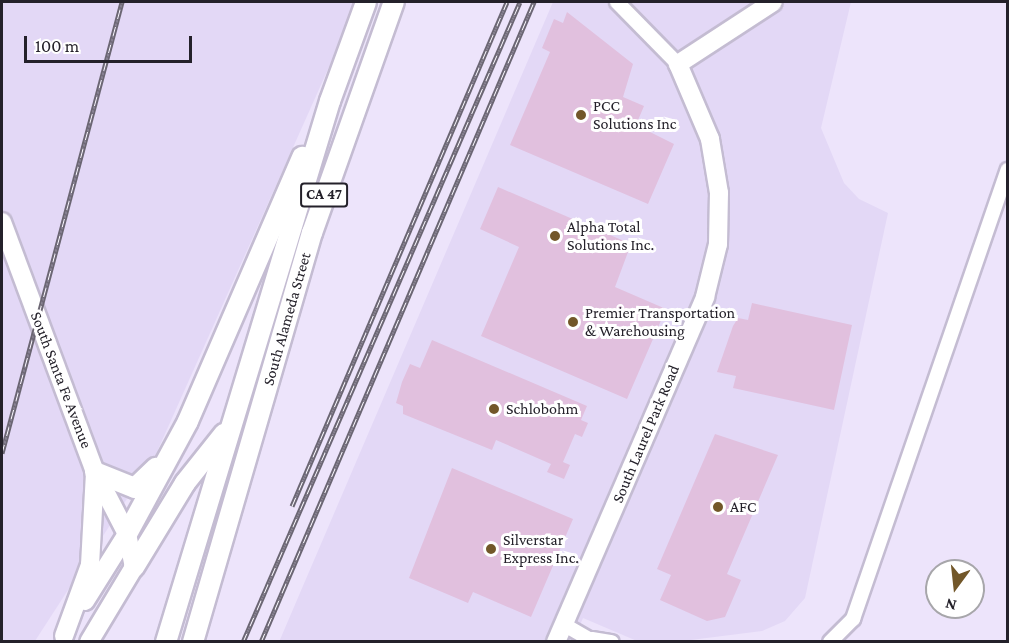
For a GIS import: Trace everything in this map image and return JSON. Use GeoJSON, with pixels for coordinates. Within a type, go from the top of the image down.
{"type":"FeatureCollection","features":[{"type":"Feature","properties":{"kind":"main road","name":"South Alameda Street"},"geometry":{"type":"LineString","coordinates":[[166,642],[330,101],[366,2]]}},
{"type":"Feature","properties":{"kind":"main road","name":"South Alameda Street"},"geometry":{"type":"LineString","coordinates":[[193,642],[348,123],[394,2]]}},
{"type":"Feature","properties":{"kind":"main road"},"geometry":{"type":"LineString","coordinates":[[678,64],[773,2]]}},
{"type":"Feature","properties":{"kind":"main road","name":"South Laurel Park Road"},"geometry":{"type":"LineString","coordinates":[[556,642],[705,297],[718,244],[719,193],[710,139],[678,64]]}},
{"type":"Feature","properties":{"kind":"main road"},"geometry":{"type":"LineString","coordinates":[[62,639],[127,534],[188,421],[268,230],[330,101]]}},
{"type":"Feature","properties":{"kind":"main road","name":"South Santa Fe Avenue"},"geometry":{"type":"LineString","coordinates":[[2,222],[96,472],[127,534],[134,567]]}},
{"type":"Feature","properties":{"kind":"main road"},"geometry":{"type":"LineString","coordinates":[[88,642],[185,483],[230,427],[266,392]]}},
{"type":"Feature","properties":{"kind":"main road"},"geometry":{"type":"LineString","coordinates":[[62,639],[90,565],[96,472],[127,488],[143,484],[188,421]]}},
{"type":"Feature","properties":{"kind":"street","name":"South Laurel Park Road"},"geometry":{"type":"LineString","coordinates":[[617,2],[678,64]]}},
{"type":"Feature","properties":{"kind":"street"},"geometry":{"type":"LineString","coordinates":[[830,642],[853,619],[1008,170]]}},
{"type":"Feature","properties":{"kind":"street"},"geometry":{"type":"LineString","coordinates":[[563,624],[593,640],[612,642]]}},
{"type":"Feature","properties":{"kind":"shaded area"},"geometry":{"type":"Polygon","coordinates":[[[2,2],[358,2],[156,454],[35,641],[2,641],[2,2]]]}},
{"type":"Feature","properties":{"kind":"shaded area"},"geometry":{"type":"Polygon","coordinates":[[[553,2],[851,2],[821,128],[844,183],[859,199],[888,213],[805,598],[785,621],[762,631],[675,642],[637,641],[583,618],[573,641],[279,642],[553,2]]]}},
{"type":"Feature","properties":{"kind":"building","name":"PCC Solutions Inc"},"geometry":{"type":"Polygon","coordinates":[[[567,12],[633,64],[623,97],[644,106],[636,125],[674,144],[648,204],[510,145],[550,52],[542,48],[554,19],[563,23],[567,12]]]}},
{"type":"Feature","properties":{"kind":"building","name":"Premier Transportation & Warehousing"},"geometry":{"type":"Polygon","coordinates":[[[498,187],[631,244],[615,287],[666,309],[627,399],[481,336],[519,247],[480,229],[498,187]]]}},
{"type":"Feature","properties":{"kind":"building"},"geometry":{"type":"Polygon","coordinates":[[[752,303],[852,325],[834,410],[733,388],[736,376],[717,372],[733,326],[738,318],[748,320],[752,303]]]}},
{"type":"Feature","properties":{"kind":"building","name":"Schlobohm"},"geometry":{"type":"Polygon","coordinates":[[[432,340],[587,406],[581,420],[588,423],[582,437],[575,434],[563,462],[570,465],[564,479],[547,472],[551,464],[496,440],[492,450],[403,414],[403,406],[396,403],[402,382],[410,364],[420,368],[432,340]]]}},
{"type":"Feature","properties":{"kind":"building","name":"AFC"},"geometry":{"type":"Polygon","coordinates":[[[715,434],[778,455],[727,574],[741,580],[725,617],[707,621],[660,600],[671,575],[657,569],[715,434]]]}},
{"type":"Feature","properties":{"kind":"building","name":"Silverstar Express Inc."},"geometry":{"type":"Polygon","coordinates":[[[452,468],[573,519],[531,617],[473,592],[468,603],[409,578],[452,468]]]}},
{"type":"Feature","properties":{"kind":"railway"},"geometry":{"type":"LineString","coordinates":[[2,453],[122,2]]}},
{"type":"Feature","properties":{"kind":"railway"},"geometry":{"type":"LineString","coordinates":[[292,506],[507,2]]}},
{"type":"Feature","properties":{"kind":"railway"},"geometry":{"type":"LineString","coordinates":[[243,642],[520,2]]}},
{"type":"Feature","properties":{"kind":"railway"},"geometry":{"type":"LineString","coordinates":[[261,642],[534,2]]}},
{"type":"Feature","properties":{"kind":"place","name":"PCC Solutions Inc"},"geometry":{"type":"Point","coordinates":[581,115]}},
{"type":"Feature","properties":{"kind":"place","name":"Alpha Total Solutions Inc."},"geometry":{"type":"Point","coordinates":[555,236]}},
{"type":"Feature","properties":{"kind":"place","name":"Premier Transportation & Warehousing"},"geometry":{"type":"Point","coordinates":[573,322]}},
{"type":"Feature","properties":{"kind":"place","name":"Schlobohm"},"geometry":{"type":"Point","coordinates":[494,409]}},
{"type":"Feature","properties":{"kind":"place","name":"AFC"},"geometry":{"type":"Point","coordinates":[718,507]}},
{"type":"Feature","properties":{"kind":"place","name":"Silverstar Express Inc."},"geometry":{"type":"Point","coordinates":[491,549]}}]}
